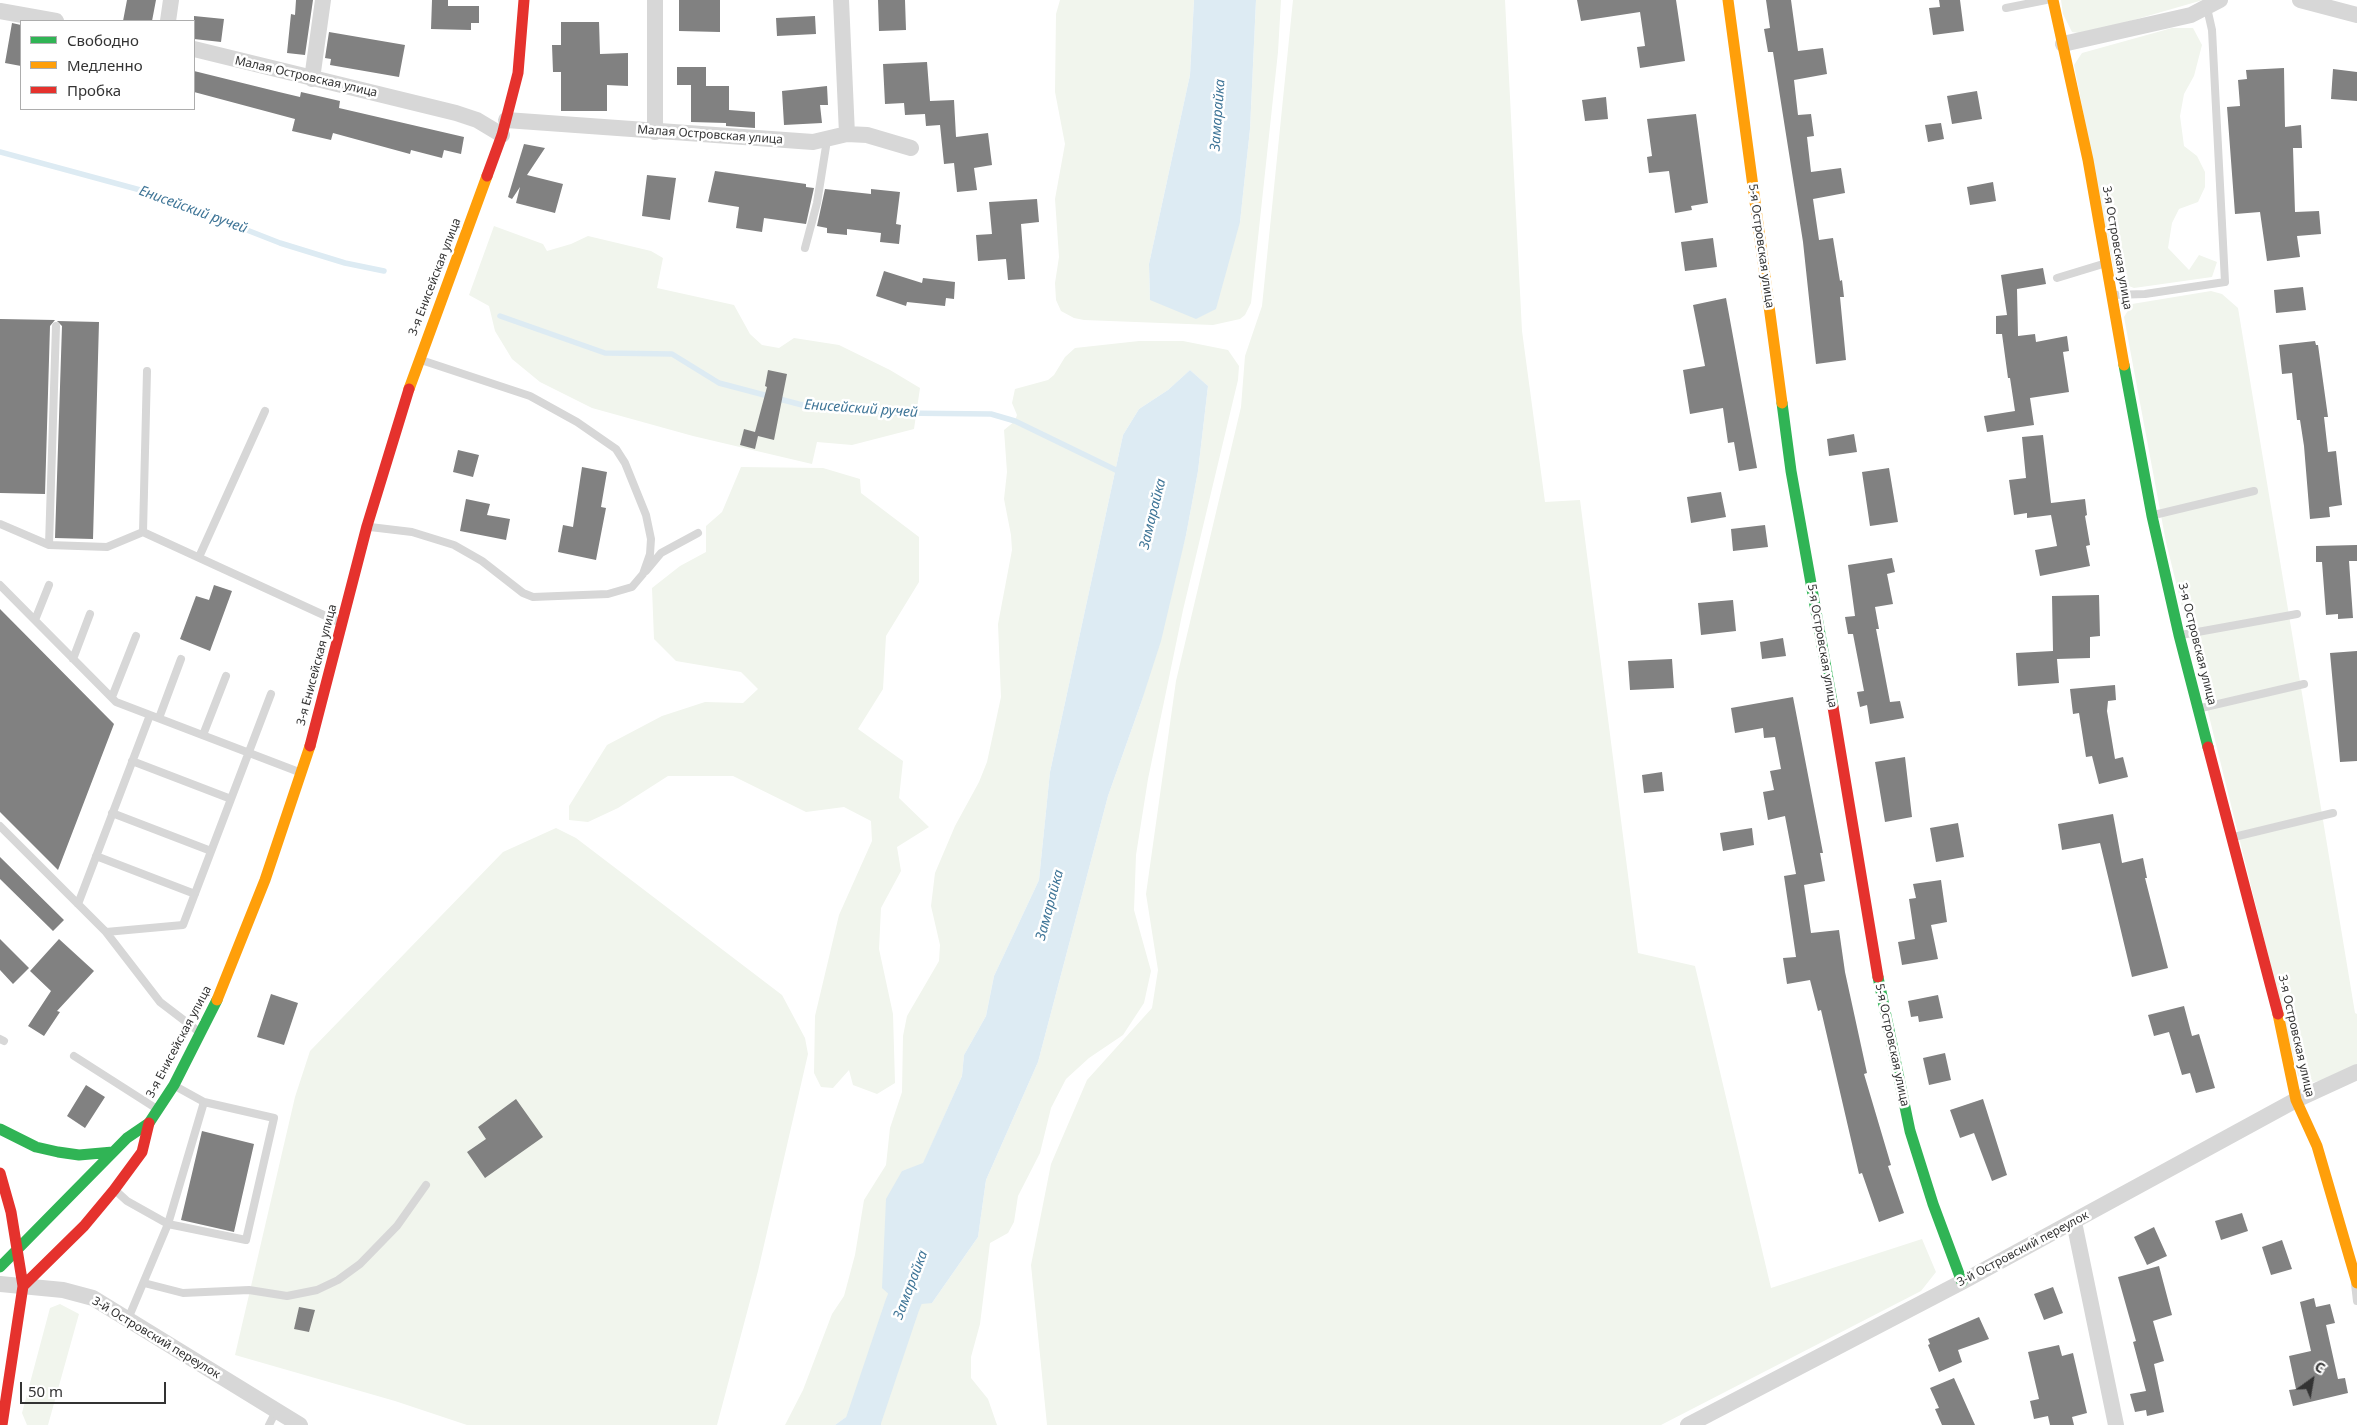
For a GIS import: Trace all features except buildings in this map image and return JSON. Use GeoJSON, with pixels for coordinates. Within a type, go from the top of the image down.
{"type":"FeatureCollection","features":[{"type":"Feature","properties":{"kind":"street"},"geometry":{"type":"LineString","coordinates":[[168,20],[170,0]]}},
{"type":"Feature","properties":{"kind":"street"},"geometry":{"type":"LineString","coordinates":[[312,79],[323,0]]}},
{"type":"Feature","properties":{"kind":"street","name":"3-я Енисейская улица"},"geometry":{"type":"LineString","coordinates":[[0,1267],[17,1252],[127,1138],[149,1123],[174,1085],[221,991],[255,908],[301,773],[367,526],[419,359],[504,128],[518,73],[524,20],[524,0]]}},
{"type":"Feature","properties":{"kind":"street"},"geometry":{"type":"LineString","coordinates":[[655,0],[656,132]]}},
{"type":"Feature","properties":{"kind":"street"},"geometry":{"type":"LineString","coordinates":[[841,0],[847,134]]}},
{"type":"Feature","properties":{"kind":"street","name":"5-я Островская улица"},"geometry":{"type":"LineString","coordinates":[[1728,0],[1791,471],[1835,717],[1873,955],[1910,1131],[1933,1204],[1962,1282]]}},
{"type":"Feature","properties":{"kind":"street","name":"3-я Островская улица"},"geometry":{"type":"LineString","coordinates":[[2053,0],[2088,160],[2110,296],[2152,516],[2179,636],[2278,1013],[2296,1100],[2317,1146],[2356,1281]]}},
{"type":"Feature","properties":{"kind":"street"},"geometry":{"type":"LineString","coordinates":[[2300,0],[2357,15]]}},
{"type":"Feature","properties":{"kind":"street"},"geometry":{"type":"LineString","coordinates":[[2063,44],[2191,15],[2213,4]]}},
{"type":"Feature","properties":{"kind":"street"},"geometry":{"type":"LineString","coordinates":[[0,11],[50,20]]}},
{"type":"Feature","properties":{"kind":"street","name":"Малая Островская улица"},"geometry":{"type":"LineString","coordinates":[[195,49],[456,113],[504,128],[656,132],[812,142],[847,134],[867,135],[911,148]]}},
{"type":"Feature","properties":{"kind":"street","name":"3-й Островский переулок"},"geometry":{"type":"LineString","coordinates":[[1688,1425],[1962,1282],[2296,1100],[2357,1072]]}},
{"type":"Feature","properties":{"kind":"street"},"geometry":{"type":"LineString","coordinates":[[23,1286],[84,1226],[114,1190],[142,1152],[149,1123]]}},
{"type":"Feature","properties":{"kind":"street"},"geometry":{"type":"LineString","coordinates":[[0,1129],[36,1147],[58,1152],[79,1155],[113,1152]]}},
{"type":"Feature","properties":{"kind":"street"},"geometry":{"type":"LineString","coordinates":[[0,1173],[11,1212],[23,1286],[2,1425]]}},
{"type":"Feature","properties":{"kind":"street"},"geometry":{"type":"LineString","coordinates":[[2074,1222],[2116,1425]]}},
{"type":"Feature","properties":{"kind":"street","name":"3-й Островский переулок"},"geometry":{"type":"LineString","coordinates":[[0,1284],[78,1293],[93,1298],[272,1418],[300,1425]]}},
{"type":"Feature","properties":{"kind":"lane"},"geometry":{"type":"LineString","coordinates":[[2006,8],[2046,0]]}},
{"type":"Feature","properties":{"kind":"lane"},"geometry":{"type":"LineString","coordinates":[[2110,296],[2146,294],[2225,282],[2212,30],[2213,4]]}},
{"type":"Feature","properties":{"kind":"lane"},"geometry":{"type":"LineString","coordinates":[[805,248],[818,203],[827,140]]}},
{"type":"Feature","properties":{"kind":"lane"},"geometry":{"type":"LineString","coordinates":[[2056,278],[2105,264]]}},
{"type":"Feature","properties":{"kind":"lane"},"geometry":{"type":"LineString","coordinates":[[49,545],[56,326]]}},
{"type":"Feature","properties":{"kind":"lane"},"geometry":{"type":"LineString","coordinates":[[419,359],[530,396],[577,422],[616,449],[625,463],[650,527],[650,554],[643,574]]}},
{"type":"Feature","properties":{"kind":"lane"},"geometry":{"type":"LineString","coordinates":[[143,532],[148,371]]}},
{"type":"Feature","properties":{"kind":"lane"},"geometry":{"type":"LineString","coordinates":[[200,557],[266,410]]}},
{"type":"Feature","properties":{"kind":"lane"},"geometry":{"type":"LineString","coordinates":[[2152,516],[2254,491]]}},
{"type":"Feature","properties":{"kind":"lane"},"geometry":{"type":"LineString","coordinates":[[0,524],[49,545],[107,547],[143,532],[342,624]]}},
{"type":"Feature","properties":{"kind":"lane"},"geometry":{"type":"LineString","coordinates":[[367,526],[412,532],[454,545],[482,561],[523,593],[533,597],[608,594],[632,587],[661,553],[698,533]]}},
{"type":"Feature","properties":{"kind":"lane"},"geometry":{"type":"LineString","coordinates":[[0,585],[116,702],[301,773]]}},
{"type":"Feature","properties":{"kind":"lane"},"geometry":{"type":"LineString","coordinates":[[35,620],[49,585]]}},
{"type":"Feature","properties":{"kind":"lane"},"geometry":{"type":"LineString","coordinates":[[73,659],[90,614]]}},
{"type":"Feature","properties":{"kind":"lane"},"geometry":{"type":"LineString","coordinates":[[2179,636],[2297,614]]}},
{"type":"Feature","properties":{"kind":"lane"},"geometry":{"type":"LineString","coordinates":[[112,698],[136,636]]}},
{"type":"Feature","properties":{"kind":"lane"},"geometry":{"type":"LineString","coordinates":[[159,718],[181,659]]}},
{"type":"Feature","properties":{"kind":"lane"},"geometry":{"type":"LineString","coordinates":[[203,735],[226,676]]}},
{"type":"Feature","properties":{"kind":"lane"},"geometry":{"type":"LineString","coordinates":[[2199,709],[2304,684]]}},
{"type":"Feature","properties":{"kind":"lane"},"geometry":{"type":"LineString","coordinates":[[106,932],[183,925],[271,694]]}},
{"type":"Feature","properties":{"kind":"lane"},"geometry":{"type":"LineString","coordinates":[[78,904],[150,715]]}},
{"type":"Feature","properties":{"kind":"lane"},"geometry":{"type":"LineString","coordinates":[[132,761],[231,799]]}},
{"type":"Feature","properties":{"kind":"lane"},"geometry":{"type":"LineString","coordinates":[[112,813],[211,851]]}},
{"type":"Feature","properties":{"kind":"lane"},"geometry":{"type":"LineString","coordinates":[[2232,837],[2334,813]]}},
{"type":"Feature","properties":{"kind":"lane"},"geometry":{"type":"LineString","coordinates":[[0,826],[106,932],[160,1002],[201,1034]]}},
{"type":"Feature","properties":{"kind":"lane"},"geometry":{"type":"LineString","coordinates":[[96,856],[194,894]]}},
{"type":"Feature","properties":{"kind":"lane"},"geometry":{"type":"LineString","coordinates":[[74,1056],[158,1110]]}},
{"type":"Feature","properties":{"kind":"lane"},"geometry":{"type":"LineString","coordinates":[[114,1190],[127,1201],[168,1224],[246,1240],[274,1118],[204,1102],[174,1085]]}},
{"type":"Feature","properties":{"kind":"lane"},"geometry":{"type":"LineString","coordinates":[[128,1320],[168,1224],[204,1102]]}},
{"type":"Feature","properties":{"kind":"lane"},"geometry":{"type":"LineString","coordinates":[[144,1283],[182,1293],[249,1290],[287,1296],[317,1290],[338,1280],[360,1264],[397,1226],[426,1185]]}},
{"type":"Feature","properties":{"kind":"lane"},"geometry":{"type":"LineString","coordinates":[[2356,1281],[2357,1301]]}},
{"type":"Feature","properties":{"kind":"shaded area"},"geometry":{"type":"Polygon","coordinates":[[[1060,0],[1194,0],[1190,75],[1149,264],[1150,300],[1240,222],[1250,129],[1256,0],[1281,0],[1278,52],[1251,303],[1245,315],[1240,319],[1213,325],[1084,320],[1074,318],[1061,311],[1056,300],[1055,283],[1059,257],[1055,199],[1065,144],[1055,92],[1056,14],[1060,0]]]}},
{"type":"Feature","properties":{"kind":"shaded area"},"geometry":{"type":"Polygon","coordinates":[[[1293,0],[1505,0],[1522,331],[1545,502],[1580,500],[1638,953],[1695,966],[1771,1288],[1922,1239],[1936,1272],[1921,1291],[1661,1425],[1047,1425],[1031,1265],[1051,1164],[1087,1080],[1152,1008],[1158,970],[1146,894],[1176,681],[1241,407],[1245,356],[1262,306],[1293,0]]]}},
{"type":"Feature","properties":{"kind":"shaded area"},"geometry":{"type":"Polygon","coordinates":[[[2061,0],[2203,0],[2085,34],[2072,32],[2063,14],[2061,0]]]}},
{"type":"Feature","properties":{"kind":"shaded area"},"geometry":{"type":"Polygon","coordinates":[[[2172,28],[2193,28],[2202,45],[2194,76],[2184,94],[2180,116],[2184,146],[2197,156],[2205,172],[2205,187],[2198,202],[2179,209],[2172,223],[2168,248],[2189,270],[2199,255],[2217,262],[2212,277],[2134,288],[2116,281],[2074,65],[2082,53],[2172,28]]]}},
{"type":"Feature","properties":{"kind":"shaded area"},"geometry":{"type":"Polygon","coordinates":[[[494,226],[543,244],[547,251],[571,244],[588,236],[651,251],[663,258],[657,288],[734,305],[750,334],[762,345],[779,348],[794,338],[839,345],[890,370],[920,388],[914,429],[852,445],[817,442],[812,464],[693,436],[592,408],[540,382],[512,359],[495,331],[489,306],[469,295],[494,226]]]}},
{"type":"Feature","properties":{"kind":"shaded area"},"geometry":{"type":"Polygon","coordinates":[[[2211,291],[2222,294],[2238,308],[2355,1013],[2357,1014],[2357,1064],[2326,1079],[2310,1083],[2298,1076],[2166,542],[2124,317],[2132,304],[2211,291]]]}},
{"type":"Feature","properties":{"kind":"shaded area"},"geometry":{"type":"Polygon","coordinates":[[[1139,341],[1183,341],[1228,350],[1239,366],[1238,380],[1183,610],[1148,779],[1136,855],[1134,910],[1151,971],[1144,1003],[1123,1035],[1089,1058],[1066,1079],[1051,1108],[1040,1153],[1018,1196],[1014,1222],[1008,1233],[990,1243],[980,1324],[971,1357],[971,1378],[988,1399],[997,1425],[881,1425],[846,1417],[835,1425],[785,1425],[803,1390],[832,1314],[844,1296],[855,1255],[864,1200],[886,1165],[890,1128],[902,1092],[903,1036],[907,1016],[939,961],[940,945],[931,906],[935,873],[955,826],[979,782],[987,762],[1001,697],[998,624],[1012,550],[1004,499],[1007,472],[1004,430],[1015,421],[1017,415],[1012,403],[1015,389],[1048,380],[1054,375],[1065,357],[1075,348],[1139,341]],[[1190,370],[1168,390],[1139,409],[1123,435],[1050,772],[1039,880],[994,976],[986,1016],[964,1055],[962,1076],[923,1164],[902,1171],[932,1303],[978,1237],[986,1180],[1038,1062],[1108,796],[1141,703],[1186,535],[1198,471],[1208,386],[1190,370]]]}},
{"type":"Feature","properties":{"kind":"shaded area"},"geometry":{"type":"Polygon","coordinates":[[[741,467],[823,468],[860,479],[861,493],[919,537],[919,582],[886,636],[883,689],[858,729],[903,761],[899,798],[929,827],[897,847],[901,871],[881,908],[879,949],[893,1014],[895,1083],[877,1094],[853,1085],[849,1070],[833,1088],[821,1087],[814,1073],[815,1016],[839,915],[872,841],[871,821],[844,807],[806,812],[733,776],[668,776],[618,808],[588,822],[569,820],[569,806],[607,745],[662,716],[705,702],[743,703],[758,689],[741,672],[676,661],[654,639],[652,588],[680,566],[706,552],[706,526],[722,512],[741,467]]]}},
{"type":"Feature","properties":{"kind":"shaded area"},"geometry":{"type":"Polygon","coordinates":[[[556,828],[576,838],[782,995],[805,1038],[808,1054],[758,1271],[717,1425],[467,1425],[395,1401],[235,1355],[295,1097],[310,1051],[503,852],[556,828]]]}},
{"type":"Feature","properties":{"kind":"shaded area"},"geometry":{"type":"Polygon","coordinates":[[[60,1304],[79,1314],[48,1425],[27,1425],[22,1413],[50,1308],[60,1304]]]}},
{"type":"Feature","properties":{"kind":"water"},"geometry":{"type":"Polygon","coordinates":[[[1194,0],[1256,0],[1250,129],[1240,222],[1216,309],[1196,319],[1150,300],[1149,264],[1190,75],[1194,0]]]}},
{"type":"Feature","properties":{"kind":"water"},"geometry":{"type":"Polygon","coordinates":[[[1190,370],[1208,386],[1198,471],[1186,535],[1161,641],[1108,796],[1038,1062],[986,1180],[978,1237],[932,1303],[902,1306],[882,1288],[886,1199],[902,1171],[923,1163],[962,1076],[964,1055],[986,1016],[994,976],[1039,880],[1050,772],[1123,435],[1139,409],[1168,390],[1190,370]]]}},
{"type":"Feature","properties":{"kind":"water"},"geometry":{"type":"Polygon","coordinates":[[[846,1417],[880,1423],[881,1425],[835,1425],[846,1417]]]}},
{"type":"Feature","properties":{"kind":"waterway","name":"Енисейский ручей"},"geometry":{"type":"LineString","coordinates":[[0,152],[155,194],[280,243],[345,263],[384,271]]}},
{"type":"Feature","properties":{"kind":"waterway","name":"Енисейский ручей"},"geometry":{"type":"LineString","coordinates":[[500,316],[605,353],[672,354],[719,383],[806,406],[896,413],[991,414],[1015,421],[1122,473]]}},
{"type":"Feature","properties":{"kind":"waterway","name":"Замарайка"},"geometry":{"type":"LineString","coordinates":[[862,1425],[902,1306],[920,1261]]}},
{"type":"Feature","properties":{"kind":"traffic: fast"},"geometry":{"type":"LineString","coordinates":[[2124,365],[2152,516],[2179,635],[2208,747]]}},
{"type":"Feature","properties":{"kind":"traffic: fast"},"geometry":{"type":"LineString","coordinates":[[1782,403],[1791,471],[1833,707]]}},
{"type":"Feature","properties":{"kind":"traffic: fast"},"geometry":{"type":"LineString","coordinates":[[1878,977],[1910,1131],[1933,1204],[1962,1282]]}},
{"type":"Feature","properties":{"kind":"traffic: fast"},"geometry":{"type":"LineString","coordinates":[[0,1267],[127,1138],[149,1123],[174,1085],[217,1000]]}},
{"type":"Feature","properties":{"kind":"traffic: fast"},"geometry":{"type":"LineString","coordinates":[[0,1129],[36,1147],[58,1152],[79,1155],[113,1152]]}},
{"type":"Feature","properties":{"kind":"traffic: slow"},"geometry":{"type":"LineString","coordinates":[[1728,0],[1782,403]]}},
{"type":"Feature","properties":{"kind":"traffic: slow"},"geometry":{"type":"LineString","coordinates":[[2053,0],[2088,160],[2124,365]]}},
{"type":"Feature","properties":{"kind":"traffic: slow"},"geometry":{"type":"LineString","coordinates":[[409,389],[487,176]]}},
{"type":"Feature","properties":{"kind":"traffic: slow"},"geometry":{"type":"LineString","coordinates":[[217,1000],[265,880],[310,746]]}},
{"type":"Feature","properties":{"kind":"traffic: slow"},"geometry":{"type":"LineString","coordinates":[[2278,1014],[2296,1100],[2317,1146],[2357,1283]]}},
{"type":"Feature","properties":{"kind":"traffic: jam"},"geometry":{"type":"LineString","coordinates":[[487,176],[502,135],[518,73],[524,0]]}},
{"type":"Feature","properties":{"kind":"traffic: jam"},"geometry":{"type":"LineString","coordinates":[[310,746],[367,526],[409,389]]}},
{"type":"Feature","properties":{"kind":"traffic: jam"},"geometry":{"type":"LineString","coordinates":[[1833,707],[1878,977]]}},
{"type":"Feature","properties":{"kind":"traffic: jam"},"geometry":{"type":"LineString","coordinates":[[2208,747],[2278,1014]]}},
{"type":"Feature","properties":{"kind":"traffic: jam"},"geometry":{"type":"LineString","coordinates":[[23,1286],[84,1226],[114,1190],[142,1152],[149,1123]]}},
{"type":"Feature","properties":{"kind":"traffic: jam"},"geometry":{"type":"LineString","coordinates":[[0,1173],[11,1212],[23,1286],[2,1425]]}}]}
